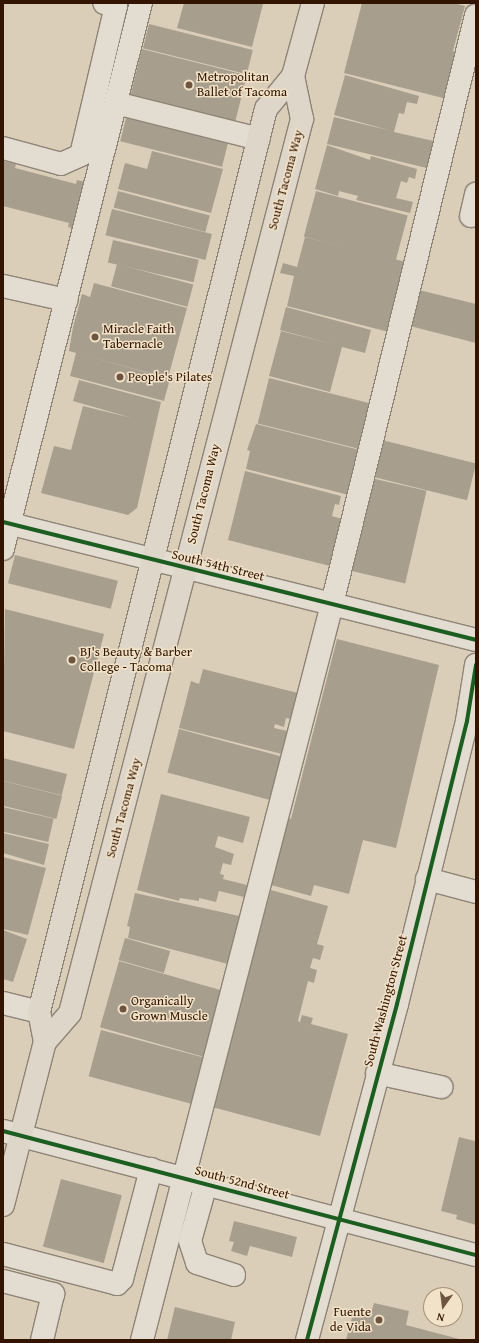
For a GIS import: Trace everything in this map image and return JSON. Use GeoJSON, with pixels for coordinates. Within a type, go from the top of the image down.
{"type":"FeatureCollection","features":[{"type":"Feature","properties":{"kind":"main road","name":"South Tacoma Way"},"geometry":{"type":"LineString","coordinates":[[45,1042],[39,1012],[266,109],[292,76],[313,3]]}},
{"type":"Feature","properties":{"kind":"main road","name":"South Tacoma Way"},"geometry":{"type":"LineString","coordinates":[[3,1205],[12,1133],[45,1042],[70,1013],[302,119],[292,76]]}},
{"type":"Feature","properties":{"kind":"street"},"geometry":{"type":"LineString","coordinates":[[3,148],[61,164],[81,154],[116,6],[104,3]]}},
{"type":"Feature","properties":{"kind":"street"},"geometry":{"type":"LineString","coordinates":[[3,549],[6,523],[66,300],[141,3]]}},
{"type":"Feature","properties":{"kind":"street"},"geometry":{"type":"LineString","coordinates":[[142,1340],[332,604],[476,15]]}},
{"type":"Feature","properties":{"kind":"street"},"geometry":{"type":"LineString","coordinates":[[116,103],[259,138]]}},
{"type":"Feature","properties":{"kind":"street"},"geometry":{"type":"LineString","coordinates":[[471,216],[476,194]]}},
{"type":"Feature","properties":{"kind":"street"},"geometry":{"type":"LineString","coordinates":[[3,286],[66,300]]}},
{"type":"Feature","properties":{"kind":"street","name":"South 54th Street"},"geometry":{"type":"LineString","coordinates":[[6,523],[476,640]]}},
{"type":"Feature","properties":{"kind":"street","name":"South Washington Street"},"geometry":{"type":"LineString","coordinates":[[307,1340],[428,878],[467,721],[476,665]]}},
{"type":"Feature","properties":{"kind":"street"},"geometry":{"type":"LineString","coordinates":[[428,878],[476,892]]}},
{"type":"Feature","properties":{"kind":"street"},"geometry":{"type":"LineString","coordinates":[[3,1003],[39,1012]]}},
{"type":"Feature","properties":{"kind":"street"},"geometry":{"type":"LineString","coordinates":[[377,1073],[441,1087]]}},
{"type":"Feature","properties":{"kind":"street","name":"South 52nd Street"},"geometry":{"type":"LineString","coordinates":[[12,1133],[476,1255]]}},
{"type":"Feature","properties":{"kind":"street"},"geometry":{"type":"LineString","coordinates":[[3,1254],[117,1284],[122,1279],[151,1169]]}},
{"type":"Feature","properties":{"kind":"street"},"geometry":{"type":"LineString","coordinates":[[206,1184],[190,1241],[197,1263],[234,1275]]}},
{"type":"Feature","properties":{"kind":"street"},"geometry":{"type":"LineString","coordinates":[[3,1281],[53,1294],[42,1340]]}},
{"type":"Feature","properties":{"kind":"building"},"geometry":{"type":"Polygon","coordinates":[[[184,3],[263,4],[252,47],[177,28],[184,3]]]}},
{"type":"Feature","properties":{"kind":"building"},"geometry":{"type":"Polygon","coordinates":[[[362,3],[453,3],[465,6],[453,51],[458,53],[447,99],[344,73],[362,3]]]}},
{"type":"Feature","properties":{"kind":"building"},"geometry":{"type":"Polygon","coordinates":[[[149,24],[253,50],[247,74],[143,48],[149,24]]]}},
{"type":"Feature","properties":{"kind":"building","name":"Metropolitan Ballet of Tacoma"},"geometry":{"type":"Polygon","coordinates":[[[142,49],[247,75],[235,121],[131,95],[142,49]]]}},
{"type":"Feature","properties":{"kind":"building"},"geometry":{"type":"Polygon","coordinates":[[[345,75],[419,96],[417,104],[407,102],[404,114],[399,113],[394,132],[438,142],[431,169],[327,144],[334,117],[392,131],[334,115],[345,75]]]}},
{"type":"Feature","properties":{"kind":"building"},"geometry":{"type":"Polygon","coordinates":[[[126,118],[228,143],[222,167],[120,141],[126,118]]]}},
{"type":"Feature","properties":{"kind":"building"},"geometry":{"type":"Polygon","coordinates":[[[327,145],[370,160],[371,156],[417,169],[415,179],[409,177],[407,183],[401,181],[396,198],[413,202],[410,213],[356,200],[358,196],[339,191],[338,196],[315,189],[327,145]]]}},
{"type":"Feature","properties":{"kind":"building"},"geometry":{"type":"Polygon","coordinates":[[[152,151],[223,169],[211,213],[118,189],[125,163],[147,169],[152,151]]]}},
{"type":"Feature","properties":{"kind":"building"},"geometry":{"type":"Polygon","coordinates":[[[3,161],[16,164],[15,168],[76,184],[77,180],[89,183],[77,230],[68,227],[69,223],[3,206],[3,161]]]}},
{"type":"Feature","properties":{"kind":"building"},"geometry":{"type":"Polygon","coordinates":[[[118,191],[210,216],[205,232],[114,207],[118,191]]]}},
{"type":"Feature","properties":{"kind":"building"},"geometry":{"type":"Polygon","coordinates":[[[316,191],[408,216],[396,261],[304,236],[316,191]]]}},
{"type":"Feature","properties":{"kind":"building"},"geometry":{"type":"Polygon","coordinates":[[[112,209],[212,234],[205,260],[105,235],[112,209]]]}},
{"type":"Feature","properties":{"kind":"building"},"geometry":{"type":"Polygon","coordinates":[[[305,237],[406,262],[389,332],[287,306],[294,276],[280,273],[283,263],[297,267],[305,237]]]}},
{"type":"Feature","properties":{"kind":"building"},"geometry":{"type":"Polygon","coordinates":[[[113,240],[199,260],[194,282],[108,262],[113,240]]]}},
{"type":"Feature","properties":{"kind":"building"},"geometry":{"type":"Polygon","coordinates":[[[117,264],[193,284],[187,307],[111,286],[117,264]]]}},
{"type":"Feature","properties":{"kind":"building"},"geometry":{"type":"Polygon","coordinates":[[[94,283],[187,308],[168,378],[79,354],[170,379],[164,401],[70,376],[76,353],[69,351],[73,327],[82,294],[90,297],[94,283]]]}},
{"type":"Feature","properties":{"kind":"building"},"geometry":{"type":"Polygon","coordinates":[[[419,290],[476,304],[476,343],[410,326],[419,290]]]}},
{"type":"Feature","properties":{"kind":"building"},"geometry":{"type":"Polygon","coordinates":[[[286,307],[371,330],[365,353],[342,347],[330,392],[269,376],[281,331],[332,344],[280,330],[286,307]]]}},
{"type":"Feature","properties":{"kind":"building"},"geometry":{"type":"Polygon","coordinates":[[[269,378],[371,403],[360,449],[258,424],[269,378]]]}},
{"type":"Feature","properties":{"kind":"building"},"geometry":{"type":"Polygon","coordinates":[[[79,380],[161,402],[137,508],[128,515],[41,493],[54,446],[71,450],[83,406],[132,418],[73,401],[79,380]]]}},
{"type":"Feature","properties":{"kind":"building"},"geometry":{"type":"Polygon","coordinates":[[[256,424],[360,450],[349,495],[246,469],[250,451],[247,450],[256,424]]]}},
{"type":"Feature","properties":{"kind":"building"},"geometry":{"type":"Polygon","coordinates":[[[382,440],[476,463],[467,500],[373,477],[382,440]]]}},
{"type":"Feature","properties":{"kind":"building"},"geometry":{"type":"Polygon","coordinates":[[[245,471],[341,496],[339,505],[335,504],[332,516],[342,519],[330,566],[228,540],[245,471]]]}},
{"type":"Feature","properties":{"kind":"building"},"geometry":{"type":"Polygon","coordinates":[[[371,478],[427,491],[405,583],[350,571],[371,478]]]}},
{"type":"Feature","properties":{"kind":"building"},"geometry":{"type":"Polygon","coordinates":[[[15,555],[118,581],[111,609],[8,583],[15,555]]]}},
{"type":"Feature","properties":{"kind":"building"},"geometry":{"type":"Polygon","coordinates":[[[5,609],[104,634],[74,749],[3,731],[5,609]]]}},
{"type":"Feature","properties":{"kind":"building"},"geometry":{"type":"Polygon","coordinates":[[[337,639],[439,665],[396,848],[363,840],[349,894],[314,885],[311,896],[271,885],[288,818],[291,819],[337,639]]]}},
{"type":"Feature","properties":{"kind":"building"},"geometry":{"type":"Polygon","coordinates":[[[203,669],[298,693],[291,719],[286,718],[284,727],[275,724],[274,728],[288,731],[282,754],[179,728],[191,681],[199,684],[203,669]]]}},
{"type":"Feature","properties":{"kind":"building"},"geometry":{"type":"Polygon","coordinates":[[[179,729],[281,756],[270,800],[167,772],[179,729]]]}},
{"type":"Feature","properties":{"kind":"building"},"geometry":{"type":"Polygon","coordinates":[[[3,758],[67,774],[62,795],[3,781],[3,758]]]}},
{"type":"Feature","properties":{"kind":"building"},"geometry":{"type":"Polygon","coordinates":[[[3,781],[62,796],[56,819],[3,806],[3,781]]]}},
{"type":"Feature","properties":{"kind":"building"},"geometry":{"type":"Polygon","coordinates":[[[161,794],[250,817],[243,843],[218,836],[215,847],[234,854],[231,865],[223,863],[220,874],[224,875],[223,879],[247,885],[244,897],[219,891],[216,902],[199,898],[199,901],[180,898],[179,901],[137,890],[161,794]]]}},
{"type":"Feature","properties":{"kind":"building"},"geometry":{"type":"Polygon","coordinates":[[[3,807],[54,819],[48,842],[3,832],[3,807]]]}},
{"type":"Feature","properties":{"kind":"building"},"geometry":{"type":"Polygon","coordinates":[[[3,833],[49,844],[44,865],[3,853],[3,833]]]}},
{"type":"Feature","properties":{"kind":"building"},"geometry":{"type":"Polygon","coordinates":[[[3,857],[46,868],[28,935],[3,929],[3,857]]]}},
{"type":"Feature","properties":{"kind":"building"},"geometry":{"type":"Polygon","coordinates":[[[271,890],[328,906],[317,944],[324,946],[320,960],[313,958],[310,968],[317,970],[314,983],[308,981],[298,1021],[300,1022],[302,1015],[313,1018],[311,1024],[348,1034],[320,1136],[212,1107],[271,890]]]}},
{"type":"Feature","properties":{"kind":"building"},"geometry":{"type":"Polygon","coordinates":[[[135,893],[244,917],[232,965],[128,938],[130,927],[127,926],[135,893]]]}},
{"type":"Feature","properties":{"kind":"building"},"geometry":{"type":"Polygon","coordinates":[[[3,930],[27,939],[13,982],[3,979],[3,930]]]}},
{"type":"Feature","properties":{"kind":"building"},"geometry":{"type":"Polygon","coordinates":[[[125,938],[170,951],[164,973],[119,960],[125,938]]]}},
{"type":"Feature","properties":{"kind":"building"},"geometry":{"type":"Polygon","coordinates":[[[119,961],[224,991],[205,1057],[100,1027],[119,961]]]}},
{"type":"Feature","properties":{"kind":"building"},"geometry":{"type":"Polygon","coordinates":[[[101,1030],[207,1058],[195,1105],[89,1076],[101,1030]]]}},
{"type":"Feature","properties":{"kind":"building"},"geometry":{"type":"Polygon","coordinates":[[[459,1137],[475,1141],[476,1138],[476,1225],[456,1219],[457,1215],[441,1211],[459,1137]]]}},
{"type":"Feature","properties":{"kind":"building"},"geometry":{"type":"Polygon","coordinates":[[[61,1179],[122,1195],[104,1263],[43,1247],[61,1179]]]}},
{"type":"Feature","properties":{"kind":"building"},"geometry":{"type":"Polygon","coordinates":[[[234,1221],[297,1237],[292,1257],[250,1246],[247,1256],[231,1251],[234,1242],[229,1241],[234,1221]]]}},
{"type":"Feature","properties":{"kind":"building","name":"Fuente de Vida"},"geometry":{"type":"Polygon","coordinates":[[[374,1303],[409,1311],[406,1325],[463,1340],[346,1340],[354,1310],[371,1314],[374,1303]]]}},
{"type":"Feature","properties":{"kind":"building"},"geometry":{"type":"Polygon","coordinates":[[[175,1307],[235,1322],[231,1340],[167,1340],[175,1307]]]}},
{"type":"Feature","properties":{"kind":"cycle path"},"geometry":{"type":"LineString","coordinates":[[3,522],[476,640]]}},
{"type":"Feature","properties":{"kind":"cycle path"},"geometry":{"type":"LineString","coordinates":[[307,1340],[397,1004],[467,721],[476,665]]}},
{"type":"Feature","properties":{"kind":"cycle path"},"geometry":{"type":"LineString","coordinates":[[3,1131],[476,1255]]}},
{"type":"Feature","properties":{"kind":"place","name":"Metropolitan Ballet of Tacoma"},"geometry":{"type":"Point","coordinates":[189,85]}},
{"type":"Feature","properties":{"kind":"place","name":"Miracle Faith Tabernacle"},"geometry":{"type":"Point","coordinates":[95,337]}},
{"type":"Feature","properties":{"kind":"place","name":"People's Pilates"},"geometry":{"type":"Point","coordinates":[120,377]}},
{"type":"Feature","properties":{"kind":"place","name":"BJ's Beauty & Barber College - Tacoma"},"geometry":{"type":"Point","coordinates":[72,660]}},
{"type":"Feature","properties":{"kind":"place","name":"Organically Grown Muscle"},"geometry":{"type":"Point","coordinates":[123,1009]}},
{"type":"Feature","properties":{"kind":"place","name":"Fuente de Vida"},"geometry":{"type":"Point","coordinates":[379,1320]}}]}
